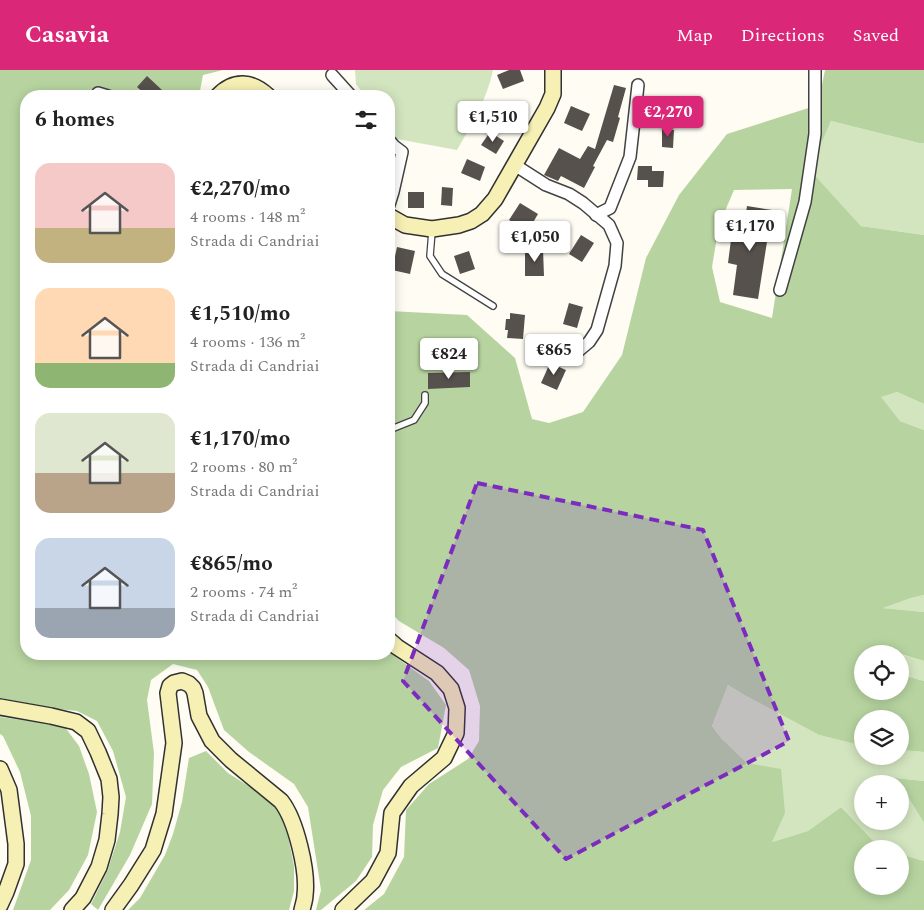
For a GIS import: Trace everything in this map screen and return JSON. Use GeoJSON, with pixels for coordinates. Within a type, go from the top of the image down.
{"type":"FeatureCollection","features":[{"type":"Feature","properties":{"kind":"main road"},"geometry":{"type":"LineString","coordinates":[[395,219],[405,225],[432,229],[459,225],[471,221],[482,214],[495,199],[548,108],[553,94],[553,70]]}},
{"type":"Feature","properties":{"kind":"main road"},"geometry":{"type":"LineString","coordinates":[[224,90],[233,85],[248,84],[262,90]]}},
{"type":"Feature","properties":{"kind":"main road"},"geometry":{"type":"LineString","coordinates":[[342,910],[373,881],[388,853],[392,812],[410,786],[444,758],[456,733],[457,708],[451,690],[437,673],[395,645]]}},
{"type":"Feature","properties":{"kind":"main road"},"geometry":{"type":"LineString","coordinates":[[113,910],[152,850],[164,814],[174,743],[168,693],[170,686],[182,681],[193,688],[199,716],[212,741],[231,760],[285,806],[294,826],[304,868],[305,895],[302,910]]}},
{"type":"Feature","properties":{"kind":"main road"},"geometry":{"type":"LineString","coordinates":[[0,708],[76,722],[88,732],[98,752],[108,780],[111,797],[107,840],[99,867],[83,898],[72,910]]}},
{"type":"Feature","properties":{"kind":"main road"},"geometry":{"type":"LineString","coordinates":[[0,769],[9,790],[16,844],[16,864],[0,905]]}},
{"type":"Feature","properties":{"kind":"street"},"geometry":{"type":"LineString","coordinates":[[780,290],[806,202],[815,134],[815,70]]}},
{"type":"Feature","properties":{"kind":"street"},"geometry":{"type":"LineString","coordinates":[[332,75],[346,90]]}},
{"type":"Feature","properties":{"kind":"street"},"geometry":{"type":"LineString","coordinates":[[596,215],[610,208],[630,157],[638,85]]}},
{"type":"Feature","properties":{"kind":"street"},"geometry":{"type":"LineString","coordinates":[[395,147],[402,152],[395,183]]}},
{"type":"Feature","properties":{"kind":"street"},"geometry":{"type":"LineString","coordinates":[[514,167],[521,169],[546,185],[569,194],[583,203],[609,226],[617,243],[615,266],[597,330],[589,342],[570,358]]}},
{"type":"Feature","properties":{"kind":"lane"},"geometry":{"type":"LineString","coordinates":[[432,229],[430,256],[442,274],[493,306]]}},
{"type":"Feature","properties":{"kind":"lane"},"geometry":{"type":"LineString","coordinates":[[395,428],[414,420],[425,403],[425,395]]}},
{"type":"Feature","properties":{"kind":"highlighted area"},"geometry":{"type":"Polygon","coordinates":[[[477,483],[703,530],[789,741],[566,859],[403,681],[477,483]]]}},
{"type":"Feature","properties":{"kind":"green space"},"geometry":{"type":"Polygon","coordinates":[[[0,70],[223,70],[203,75],[200,90],[20,90],[20,660],[395,660],[395,656],[429,681],[446,705],[438,748],[401,767],[383,790],[373,825],[372,857],[356,881],[321,910],[316,910],[321,890],[308,807],[294,784],[249,752],[224,730],[208,687],[197,670],[173,664],[151,680],[147,700],[154,753],[152,804],[130,855],[98,910],[91,904],[107,872],[120,832],[126,797],[113,751],[97,721],[77,711],[0,698],[0,70]]]}},
{"type":"Feature","properties":{"kind":"green space"},"geometry":{"type":"Polygon","coordinates":[[[355,70],[493,70],[483,101],[457,150],[397,139],[395,136],[395,90],[360,90],[356,84],[355,70]]]}},
{"type":"Feature","properties":{"kind":"green space"},"geometry":{"type":"Polygon","coordinates":[[[825,70],[924,70],[924,143],[831,121],[810,170],[861,226],[924,235],[924,404],[897,392],[881,397],[900,421],[924,430],[924,595],[883,608],[924,612],[924,661],[909,656],[909,645],[854,645],[854,700],[909,700],[909,677],[924,681],[924,752],[909,751],[909,710],[854,710],[854,744],[819,735],[728,685],[712,726],[721,738],[747,763],[781,769],[785,813],[772,842],[808,831],[841,807],[854,821],[854,830],[863,830],[872,840],[854,840],[854,895],[909,895],[909,857],[924,861],[924,910],[364,910],[384,894],[404,857],[406,810],[429,784],[468,759],[479,741],[480,706],[469,670],[444,648],[399,621],[395,617],[395,311],[467,315],[515,358],[532,419],[549,423],[583,412],[622,355],[646,258],[679,195],[727,134],[818,105],[825,70]],[[792,189],[734,190],[719,225],[712,267],[720,302],[772,318],[792,189]]]}},
{"type":"Feature","properties":{"kind":"green space"},"geometry":{"type":"Polygon","coordinates":[[[831,121],[924,143],[924,235],[861,226],[810,170],[831,121]]]}},
{"type":"Feature","properties":{"kind":"green space"},"geometry":{"type":"Polygon","coordinates":[[[897,392],[924,404],[924,430],[900,421],[880,397],[897,392]]]}},
{"type":"Feature","properties":{"kind":"green space"},"geometry":{"type":"Polygon","coordinates":[[[924,595],[924,612],[882,608],[911,598],[924,595]]]}},
{"type":"Feature","properties":{"kind":"green space"},"geometry":{"type":"Polygon","coordinates":[[[909,657],[924,661],[924,681],[909,677],[909,657]]]}},
{"type":"Feature","properties":{"kind":"green space"},"geometry":{"type":"Polygon","coordinates":[[[728,685],[819,735],[854,743],[854,765],[909,765],[909,751],[924,752],[924,781],[909,779],[909,775],[854,775],[854,821],[841,807],[808,831],[772,842],[747,763],[721,738],[712,726],[728,685]]]}},
{"type":"Feature","properties":{"kind":"green space"},"geometry":{"type":"Polygon","coordinates":[[[0,717],[64,726],[79,746],[89,774],[97,812],[88,855],[69,890],[50,910],[13,910],[31,860],[31,816],[20,772],[3,736],[0,734],[0,717]]]}},
{"type":"Feature","properties":{"kind":"green space"},"geometry":{"type":"Polygon","coordinates":[[[206,751],[228,773],[258,792],[278,809],[288,836],[294,866],[294,891],[289,910],[128,910],[140,898],[165,855],[182,802],[189,758],[206,751]]]}},
{"type":"Feature","properties":{"kind":"green space"},"geometry":{"type":"Polygon","coordinates":[[[909,779],[924,781],[924,823],[909,799],[909,779]]]}},
{"type":"Feature","properties":{"kind":"green space"},"geometry":{"type":"Polygon","coordinates":[[[909,799],[924,823],[924,861],[909,857],[909,840],[872,840],[863,830],[909,830],[909,799]]]}},
{"type":"Feature","properties":{"kind":"building"},"geometry":{"type":"Polygon","coordinates":[[[509,70],[520,70],[524,81],[503,89],[497,75],[509,70]]]}},
{"type":"Feature","properties":{"kind":"building"},"geometry":{"type":"Polygon","coordinates":[[[147,76],[162,90],[140,90],[137,87],[147,76]]]}},
{"type":"Feature","properties":{"kind":"building"},"geometry":{"type":"Polygon","coordinates":[[[614,85],[626,88],[618,117],[620,118],[613,142],[607,140],[584,188],[561,176],[558,181],[544,175],[559,148],[580,159],[588,146],[595,149],[614,85]]]}},
{"type":"Feature","properties":{"kind":"building"},"geometry":{"type":"Polygon","coordinates":[[[502,105],[515,110],[510,124],[497,119],[502,105]]]}},
{"type":"Feature","properties":{"kind":"building"},"geometry":{"type":"Polygon","coordinates":[[[571,106],[590,114],[582,131],[564,123],[571,106]]]}},
{"type":"Feature","properties":{"kind":"building"},"geometry":{"type":"Polygon","coordinates":[[[662,129],[674,130],[673,148],[662,147],[662,129]]]}},
{"type":"Feature","properties":{"kind":"building"},"geometry":{"type":"Polygon","coordinates":[[[490,132],[504,141],[496,154],[481,145],[490,132]]]}},
{"type":"Feature","properties":{"kind":"building"},"geometry":{"type":"Polygon","coordinates":[[[467,159],[485,167],[480,181],[461,173],[467,159]]]}},
{"type":"Feature","properties":{"kind":"building"},"geometry":{"type":"Polygon","coordinates":[[[638,166],[652,166],[652,171],[664,171],[663,187],[648,187],[648,180],[637,180],[638,166]]]}},
{"type":"Feature","properties":{"kind":"building"},"geometry":{"type":"Polygon","coordinates":[[[442,187],[453,188],[452,206],[441,205],[442,187]]]}},
{"type":"Feature","properties":{"kind":"building"},"geometry":{"type":"Polygon","coordinates":[[[408,192],[424,192],[424,208],[408,208],[408,192]]]}},
{"type":"Feature","properties":{"kind":"building"},"geometry":{"type":"Polygon","coordinates":[[[520,203],[538,214],[528,231],[509,220],[520,203]]]}},
{"type":"Feature","properties":{"kind":"building"},"geometry":{"type":"Polygon","coordinates":[[[747,206],[772,210],[758,299],[733,295],[737,265],[728,263],[732,232],[743,233],[747,206]]]}},
{"type":"Feature","properties":{"kind":"building"},"geometry":{"type":"Polygon","coordinates":[[[581,235],[594,243],[582,262],[569,254],[581,235]]]}},
{"type":"Feature","properties":{"kind":"building"},"geometry":{"type":"Polygon","coordinates":[[[397,247],[415,251],[410,274],[395,271],[397,247]]]}},
{"type":"Feature","properties":{"kind":"building"},"geometry":{"type":"Polygon","coordinates":[[[533,249],[543,249],[544,276],[525,276],[525,253],[533,253],[533,249]]]}},
{"type":"Feature","properties":{"kind":"building"},"geometry":{"type":"Polygon","coordinates":[[[469,251],[475,269],[460,274],[454,256],[469,251]]]}},
{"type":"Feature","properties":{"kind":"building"},"geometry":{"type":"Polygon","coordinates":[[[569,303],[583,307],[577,328],[563,324],[569,303]]]}},
{"type":"Feature","properties":{"kind":"building"},"geometry":{"type":"Polygon","coordinates":[[[510,313],[525,315],[523,339],[507,338],[508,330],[505,330],[506,319],[510,319],[510,313]]]}},
{"type":"Feature","properties":{"kind":"building"},"geometry":{"type":"Polygon","coordinates":[[[550,363],[566,370],[557,390],[541,383],[550,363]]]}},
{"type":"Feature","properties":{"kind":"building"},"geometry":{"type":"Polygon","coordinates":[[[470,372],[470,387],[428,389],[428,373],[470,372]]]}}]}
